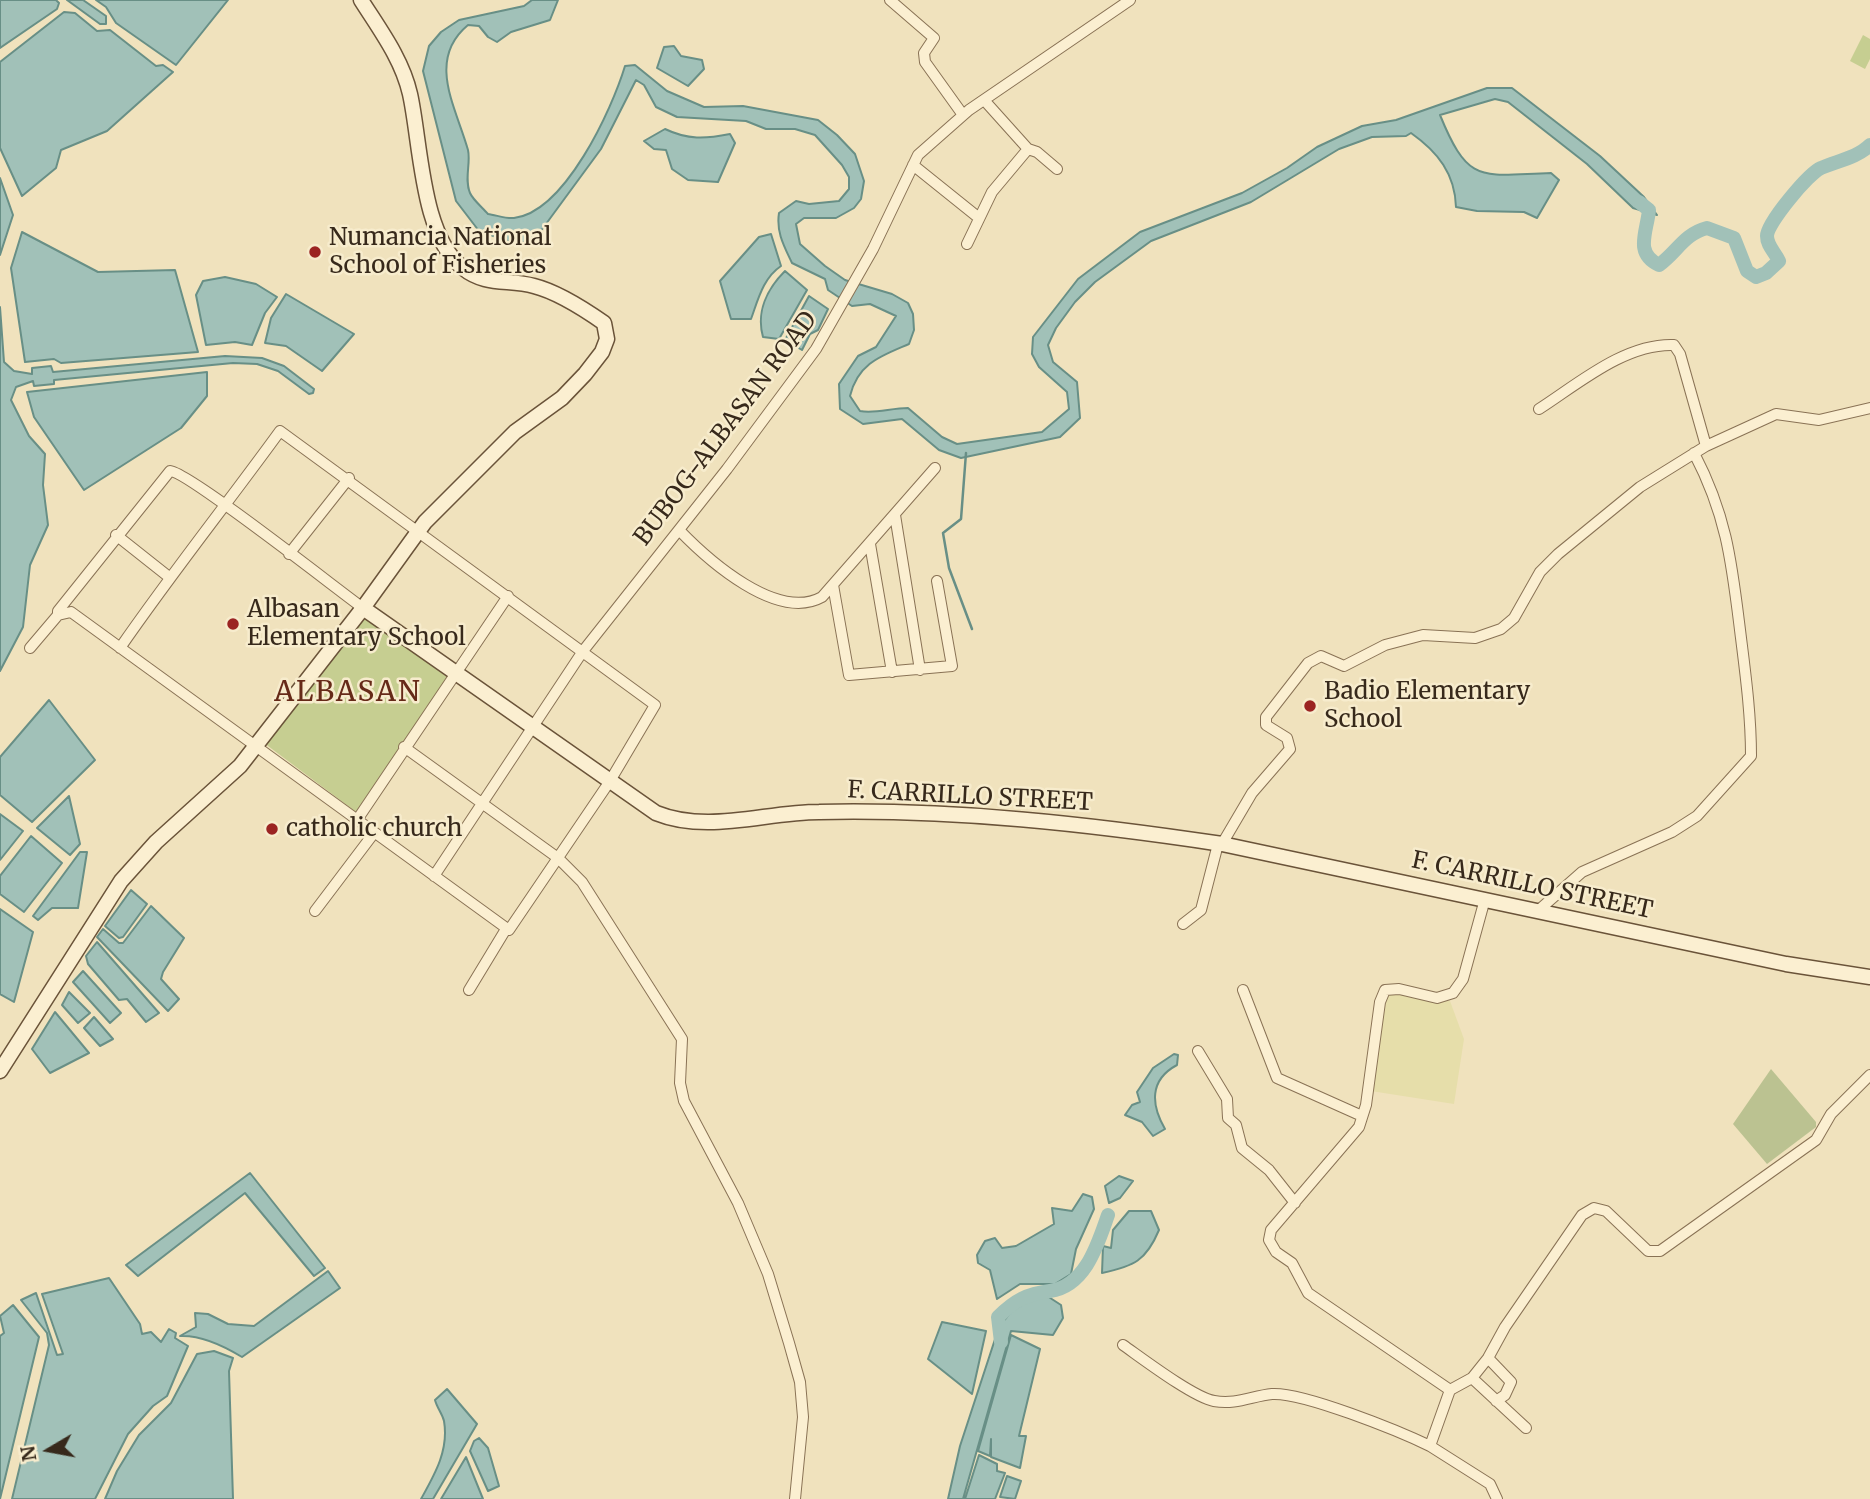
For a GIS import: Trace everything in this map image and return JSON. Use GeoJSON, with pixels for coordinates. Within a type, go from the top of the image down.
{"type":"FeatureCollection","features":[{"type":"Feature","properties":{"kind":"street"},"geometry":{"type":"LineString","coordinates":[[0,1071],[121,881],[156,842],[240,766],[363,608],[418,531],[514,432],[562,398],[602,352],[606,331],[604,323],[534,286],[475,277],[451,258],[433,212],[418,150],[410,93],[396,53],[361,0]]}},
{"type":"Feature","properties":{"kind":"street"},"geometry":{"type":"LineString","coordinates":[[890,0],[934,38],[924,53],[925,62],[962,115]]}},
{"type":"Feature","properties":{"kind":"street","name":"BUBOG-ALBASAN ROAD"},"geometry":{"type":"LineString","coordinates":[[434,876],[583,651],[816,349],[843,304],[918,155],[962,115],[1130,0]]}},
{"type":"Feature","properties":{"kind":"street"},"geometry":{"type":"LineString","coordinates":[[984,100],[1028,149],[1037,152],[1056,169]]}},
{"type":"Feature","properties":{"kind":"street"},"geometry":{"type":"LineString","coordinates":[[967,244],[996,186],[1028,149]]}},
{"type":"Feature","properties":{"kind":"street"},"geometry":{"type":"LineString","coordinates":[[913,165],[979,218]]}},
{"type":"Feature","properties":{"kind":"street"},"geometry":{"type":"LineString","coordinates":[[1539,409],[1610,362],[1662,345],[1674,345],[1680,354],[1706,446]]}},
{"type":"Feature","properties":{"kind":"street"},"geometry":{"type":"LineString","coordinates":[[1183,924],[1200,910],[1220,844],[1252,793],[1290,750],[1287,738],[1266,725],[1266,717],[1308,663],[1321,656],[1345,666],[1385,645],[1423,635],[1475,638],[1501,629],[1522,607],[1540,572],[1640,487],[1694,453],[1776,414],[1819,420],[1870,408]]}},
{"type":"Feature","properties":{"kind":"street"},"geometry":{"type":"LineString","coordinates":[[120,648],[169,577],[226,506],[280,431],[349,478],[655,705],[610,781],[513,926],[506,929],[469,990]]}},
{"type":"Feature","properties":{"kind":"street"},"geometry":{"type":"LineString","coordinates":[[1540,909],[1581,872],[1672,832],[1697,816],[1751,756],[1751,719],[1730,548],[1713,491],[1694,453]]}},
{"type":"Feature","properties":{"kind":"street"},"geometry":{"type":"LineString","coordinates":[[679,530],[723,570],[781,600],[811,602],[822,597],[935,468]]}},
{"type":"Feature","properties":{"kind":"street","name":"F. CARRILLO STREET"},"geometry":{"type":"LineString","coordinates":[[116,535],[165,474],[176,471],[363,608],[534,724],[610,781],[656,813],[673,819],[699,822],[817,811],[961,815],[1052,822],[1220,844],[1540,909],[1786,964],[1870,977]]}},
{"type":"Feature","properties":{"kind":"street"},"geometry":{"type":"LineString","coordinates":[[289,554],[349,478]]}},
{"type":"Feature","properties":{"kind":"street"},"geometry":{"type":"LineString","coordinates":[[895,515],[920,670]]}},
{"type":"Feature","properties":{"kind":"street"},"geometry":{"type":"LineString","coordinates":[[30,648],[58,615],[61,605],[116,535],[169,577]]}},
{"type":"Feature","properties":{"kind":"street"},"geometry":{"type":"LineString","coordinates":[[870,544],[892,672]]}},
{"type":"Feature","properties":{"kind":"street"},"geometry":{"type":"LineString","coordinates":[[833,585],[849,675],[952,666],[937,581]]}},
{"type":"Feature","properties":{"kind":"street"},"geometry":{"type":"LineString","coordinates":[[357,820],[508,596]]}},
{"type":"Feature","properties":{"kind":"street"},"geometry":{"type":"LineString","coordinates":[[58,615],[71,612],[257,744],[506,929]]}},
{"type":"Feature","properties":{"kind":"street"},"geometry":{"type":"LineString","coordinates":[[404,747],[558,858],[591,893],[682,1039],[680,1083],[684,1101],[738,1203],[768,1274],[800,1382],[802,1446],[795,1499]]}},
{"type":"Feature","properties":{"kind":"street"},"geometry":{"type":"LineString","coordinates":[[315,911],[374,833]]}},
{"type":"Feature","properties":{"kind":"street"},"geometry":{"type":"LineString","coordinates":[[1450,1390],[1308,1293],[1292,1263],[1276,1252],[1269,1240],[1271,1230],[1359,1127],[1380,1002],[1385,990],[1399,989],[1437,998],[1453,993],[1463,979],[1485,899]]}},
{"type":"Feature","properties":{"kind":"street"},"geometry":{"type":"LineString","coordinates":[[1243,990],[1277,1078],[1362,1116]]}},
{"type":"Feature","properties":{"kind":"street"},"geometry":{"type":"LineString","coordinates":[[1198,1051],[1227,1099],[1228,1118],[1236,1125],[1242,1148],[1269,1170],[1295,1203]]}},
{"type":"Feature","properties":{"kind":"street"},"geometry":{"type":"LineString","coordinates":[[1430,1446],[1450,1390],[1472,1378],[1489,1357],[1505,1327],[1582,1215],[1594,1208],[1606,1211],[1648,1251],[1660,1251],[1816,1140],[1831,1114],[1870,1076]]}},
{"type":"Feature","properties":{"kind":"street"},"geometry":{"type":"LineString","coordinates":[[1123,1345],[1212,1401],[1242,1402],[1272,1394],[1296,1396],[1395,1430],[1430,1446],[1490,1484],[1497,1499]]}},
{"type":"Feature","properties":{"kind":"street"},"geometry":{"type":"LineString","coordinates":[[1489,1357],[1511,1382],[1505,1395],[1496,1401]]}},
{"type":"Feature","properties":{"kind":"street"},"geometry":{"type":"LineString","coordinates":[[1472,1378],[1526,1428]]}},
{"type":"Feature","properties":{"kind":"shaded area"},"geometry":{"type":"Polygon","coordinates":[[[1398,992],[1450,1001],[1464,1039],[1454,1104],[1371,1091],[1387,995],[1398,992]]]}},
{"type":"Feature","properties":{"kind":"green space"},"geometry":{"type":"Polygon","coordinates":[[[1863,35],[1870,39],[1870,59],[1865,69],[1850,61],[1863,35]]]}},
{"type":"Feature","properties":{"kind":"green space"},"geometry":{"type":"Polygon","coordinates":[[[366,617],[447,677],[356,812],[264,743],[366,617]]]}},
{"type":"Feature","properties":{"kind":"green space"},"geometry":{"type":"Polygon","coordinates":[[[1771,1069],[1816,1122],[1816,1127],[1767,1164],[1733,1124],[1771,1069]]]}},
{"type":"Feature","properties":{"kind":"water"},"geometry":{"type":"Polygon","coordinates":[[[0,0],[56,0],[59,3],[57,9],[0,48],[0,0]]]}},
{"type":"Feature","properties":{"kind":"water"},"geometry":{"type":"Polygon","coordinates":[[[67,0],[83,0],[106,16],[106,24],[100,24],[67,0]]]}},
{"type":"Feature","properties":{"kind":"water"},"geometry":{"type":"Polygon","coordinates":[[[96,0],[228,0],[176,65],[116,23],[106,7],[96,0]]]}},
{"type":"Feature","properties":{"kind":"water"},"geometry":{"type":"Polygon","coordinates":[[[532,0],[558,0],[550,20],[511,32],[497,42],[488,37],[479,26],[468,25],[455,39],[449,53],[446,69],[448,85],[468,150],[468,188],[478,204],[488,214],[514,218],[533,212],[551,198],[584,156],[609,107],[625,66],[635,65],[667,91],[704,107],[743,106],[818,120],[855,154],[864,181],[861,199],[854,208],[836,218],[804,218],[796,224],[800,244],[845,280],[892,294],[908,303],[913,314],[914,330],[909,344],[880,357],[865,368],[850,396],[860,411],[908,408],[942,437],[957,444],[1042,432],[1069,409],[1067,392],[1039,367],[1032,354],[1033,337],[1078,279],[1140,232],[1242,193],[1287,168],[1317,147],[1362,126],[1396,120],[1487,88],[1512,88],[1600,156],[1644,197],[1657,215],[1633,208],[1587,164],[1508,102],[1495,99],[1440,115],[1450,138],[1469,165],[1493,174],[1551,173],[1559,180],[1537,218],[1524,212],[1477,211],[1456,207],[1448,174],[1437,156],[1421,140],[1411,133],[1406,136],[1372,137],[1339,149],[1251,202],[1151,241],[1095,282],[1075,302],[1056,328],[1048,345],[1053,362],[1077,382],[1080,418],[1060,437],[961,458],[939,450],[902,419],[863,424],[840,409],[839,384],[858,356],[876,347],[896,316],[870,304],[852,306],[828,290],[825,279],[792,263],[786,251],[780,233],[779,213],[796,201],[809,204],[839,201],[849,189],[849,177],[842,165],[815,135],[795,129],[766,129],[746,121],[677,117],[656,107],[644,85],[636,80],[601,149],[532,243],[508,241],[479,231],[456,201],[423,71],[429,46],[441,32],[459,20],[524,6],[532,0]]]}},
{"type":"Feature","properties":{"kind":"water"},"geometry":{"type":"Polygon","coordinates":[[[64,12],[75,13],[97,31],[110,30],[156,66],[163,65],[173,72],[107,131],[61,150],[56,168],[22,196],[0,148],[0,62],[64,12]]]}},
{"type":"Feature","properties":{"kind":"water"},"geometry":{"type":"Polygon","coordinates":[[[674,46],[681,56],[702,60],[704,69],[688,86],[657,68],[664,47],[674,46]]]}},
{"type":"Feature","properties":{"kind":"water"},"geometry":{"type":"Polygon","coordinates":[[[665,129],[697,138],[730,134],[735,143],[718,182],[688,180],[672,169],[666,150],[654,149],[644,141],[665,129]]]}},
{"type":"Feature","properties":{"kind":"water"},"geometry":{"type":"Polygon","coordinates":[[[0,178],[13,215],[0,255],[0,178]]]}},
{"type":"Feature","properties":{"kind":"water"},"geometry":{"type":"Polygon","coordinates":[[[22,232],[98,272],[175,270],[198,352],[61,363],[54,359],[25,362],[11,268],[22,232]]]}},
{"type":"Feature","properties":{"kind":"water"},"geometry":{"type":"Polygon","coordinates":[[[771,234],[781,266],[765,283],[751,319],[731,319],[720,281],[759,237],[771,234]]]}},
{"type":"Feature","properties":{"kind":"water"},"geometry":{"type":"Polygon","coordinates":[[[785,271],[807,290],[779,339],[763,337],[761,319],[765,301],[773,285],[785,271]]]}},
{"type":"Feature","properties":{"kind":"water"},"geometry":{"type":"Polygon","coordinates":[[[225,277],[256,284],[277,297],[265,313],[252,345],[235,342],[206,345],[196,295],[203,281],[225,277]]]}},
{"type":"Feature","properties":{"kind":"water"},"geometry":{"type":"Polygon","coordinates":[[[286,294],[354,334],[322,371],[286,346],[265,343],[271,318],[286,294]]]}},
{"type":"Feature","properties":{"kind":"water"},"geometry":{"type":"Polygon","coordinates":[[[809,296],[828,309],[818,330],[810,334],[802,350],[785,340],[809,296]]]}},
{"type":"Feature","properties":{"kind":"water"},"geometry":{"type":"Polygon","coordinates":[[[0,307],[4,362],[14,371],[32,374],[32,368],[51,366],[53,372],[225,356],[262,358],[284,366],[314,389],[313,393],[309,394],[278,371],[257,364],[233,363],[54,380],[54,384],[34,386],[33,381],[16,387],[11,400],[29,436],[45,454],[43,485],[48,525],[30,565],[23,627],[0,671],[0,307]]]}},
{"type":"Feature","properties":{"kind":"water"},"geometry":{"type":"Polygon","coordinates":[[[207,372],[207,396],[181,428],[84,490],[34,417],[27,392],[207,372]]]}},
{"type":"Feature","properties":{"kind":"water"},"geometry":{"type":"Polygon","coordinates":[[[49,700],[95,760],[32,822],[0,795],[0,757],[49,700]]]}},
{"type":"Feature","properties":{"kind":"water"},"geometry":{"type":"Polygon","coordinates":[[[69,796],[80,844],[70,855],[37,828],[69,796]]]}},
{"type":"Feature","properties":{"kind":"water"},"geometry":{"type":"Polygon","coordinates":[[[0,814],[23,831],[0,860],[0,814]]]}},
{"type":"Feature","properties":{"kind":"water"},"geometry":{"type":"Polygon","coordinates":[[[31,836],[62,863],[24,912],[0,894],[0,876],[31,836]]]}},
{"type":"Feature","properties":{"kind":"water"},"geometry":{"type":"Polygon","coordinates":[[[80,852],[87,852],[78,908],[52,908],[38,920],[33,916],[80,852]]]}},
{"type":"Feature","properties":{"kind":"water"},"geometry":{"type":"Polygon","coordinates":[[[131,890],[147,904],[123,937],[119,938],[105,926],[131,890]]]}},
{"type":"Feature","properties":{"kind":"water"},"geometry":{"type":"Polygon","coordinates":[[[151,906],[184,938],[161,979],[179,999],[168,1011],[97,937],[103,929],[119,943],[123,943],[151,906]]]}},
{"type":"Feature","properties":{"kind":"water"},"geometry":{"type":"Polygon","coordinates":[[[0,909],[33,932],[14,1002],[0,994],[0,909]]]}},
{"type":"Feature","properties":{"kind":"water"},"geometry":{"type":"Polygon","coordinates":[[[97,942],[159,1013],[146,1022],[127,999],[119,1000],[88,964],[86,956],[97,942]]]}},
{"type":"Feature","properties":{"kind":"water"},"geometry":{"type":"Polygon","coordinates":[[[83,971],[121,1013],[110,1023],[73,982],[83,971]]]}},
{"type":"Feature","properties":{"kind":"water"},"geometry":{"type":"Polygon","coordinates":[[[69,992],[90,1013],[78,1023],[62,1005],[69,992]]]}},
{"type":"Feature","properties":{"kind":"water"},"geometry":{"type":"Polygon","coordinates":[[[55,1012],[89,1053],[50,1073],[32,1049],[55,1012]]]}},
{"type":"Feature","properties":{"kind":"water"},"geometry":{"type":"Polygon","coordinates":[[[94,1017],[113,1039],[100,1046],[84,1028],[94,1017]]]}},
{"type":"Feature","properties":{"kind":"water"},"geometry":{"type":"Polygon","coordinates":[[[1174,1054],[1178,1055],[1177,1065],[1161,1078],[1155,1094],[1157,1111],[1165,1129],[1153,1136],[1142,1122],[1125,1115],[1132,1105],[1140,1102],[1137,1092],[1153,1068],[1174,1054]]]}},
{"type":"Feature","properties":{"kind":"water"},"geometry":{"type":"Polygon","coordinates":[[[250,1173],[325,1268],[314,1276],[245,1193],[138,1276],[126,1265],[250,1173]]]}},
{"type":"Feature","properties":{"kind":"water"},"geometry":{"type":"Polygon","coordinates":[[[1119,1176],[1133,1181],[1120,1198],[1109,1203],[1105,1186],[1119,1176]]]}},
{"type":"Feature","properties":{"kind":"water"},"geometry":{"type":"Polygon","coordinates":[[[1083,1194],[1092,1197],[1094,1209],[1076,1249],[1071,1274],[1055,1284],[1020,1284],[997,1299],[990,1270],[978,1263],[977,1255],[985,1241],[995,1238],[1002,1248],[1016,1246],[1054,1224],[1052,1208],[1072,1211],[1083,1194]]]}},
{"type":"Feature","properties":{"kind":"water"},"geometry":{"type":"Polygon","coordinates":[[[1129,1211],[1151,1211],[1159,1230],[1149,1249],[1138,1260],[1123,1268],[1102,1273],[1103,1246],[1111,1248],[1113,1230],[1129,1211]]]}},
{"type":"Feature","properties":{"kind":"water"},"geometry":{"type":"Polygon","coordinates":[[[328,1271],[340,1288],[242,1357],[212,1342],[180,1336],[196,1327],[195,1313],[208,1314],[228,1324],[254,1326],[328,1271]]]}},
{"type":"Feature","properties":{"kind":"water"},"geometry":{"type":"Polygon","coordinates":[[[109,1278],[140,1324],[142,1334],[151,1332],[161,1342],[169,1329],[176,1333],[175,1338],[188,1346],[167,1396],[153,1406],[128,1434],[95,1499],[12,1499],[49,1345],[47,1333],[21,1300],[36,1293],[57,1355],[63,1354],[42,1294],[109,1278]]]}},
{"type":"Feature","properties":{"kind":"water"},"geometry":{"type":"Polygon","coordinates":[[[1041,1292],[1061,1305],[1063,1318],[1053,1335],[1011,1331],[963,1499],[948,1499],[960,1446],[999,1327],[1011,1312],[1041,1292]]]}},
{"type":"Feature","properties":{"kind":"water"},"geometry":{"type":"Polygon","coordinates":[[[13,1305],[39,1337],[0,1499],[0,1336],[4,1333],[0,1316],[13,1305]]]}},
{"type":"Feature","properties":{"kind":"water"},"geometry":{"type":"Polygon","coordinates":[[[942,1322],[986,1331],[972,1394],[928,1359],[942,1322]]]}},
{"type":"Feature","properties":{"kind":"water"},"geometry":{"type":"Polygon","coordinates":[[[1011,1335],[1040,1349],[1019,1436],[1026,1436],[1020,1468],[991,1457],[991,1439],[990,1456],[978,1451],[1011,1335]]]}},
{"type":"Feature","properties":{"kind":"water"},"geometry":{"type":"Polygon","coordinates":[[[214,1351],[233,1358],[229,1371],[233,1499],[105,1499],[117,1471],[139,1435],[171,1403],[197,1354],[214,1351]]]}},
{"type":"Feature","properties":{"kind":"water"},"geometry":{"type":"Polygon","coordinates":[[[447,1389],[477,1424],[433,1499],[421,1499],[443,1452],[444,1421],[435,1400],[447,1389]]]}},
{"type":"Feature","properties":{"kind":"water"},"geometry":{"type":"Polygon","coordinates":[[[479,1438],[488,1448],[499,1486],[488,1491],[470,1451],[474,1441],[479,1438]]]}},
{"type":"Feature","properties":{"kind":"water"},"geometry":{"type":"Polygon","coordinates":[[[979,1455],[997,1464],[997,1471],[1005,1473],[995,1499],[965,1499],[979,1455]]]}},
{"type":"Feature","properties":{"kind":"water"},"geometry":{"type":"Polygon","coordinates":[[[466,1457],[483,1499],[441,1499],[466,1457]]]}},
{"type":"Feature","properties":{"kind":"water"},"geometry":{"type":"Polygon","coordinates":[[[1007,1476],[1021,1481],[1015,1499],[1000,1497],[1007,1476]]]}},
{"type":"Feature","properties":{"kind":"waterway"},"geometry":{"type":"LineString","coordinates":[[1639,202],[1649,210],[1644,248],[1651,260],[1659,265],[1692,234],[1707,228],[1734,238],[1747,271],[1756,277],[1766,273],[1779,261],[1767,236],[1781,210],[1799,188],[1821,168],[1853,156],[1870,145]]}},
{"type":"Feature","properties":{"kind":"waterway"},"geometry":{"type":"LineString","coordinates":[[966,453],[961,519],[943,533],[949,568],[972,629]]}},
{"type":"Feature","properties":{"kind":"waterway"},"geometry":{"type":"LineString","coordinates":[[1001,1342],[998,1317],[1022,1299],[1073,1281],[1089,1262],[1108,1215]]}},
{"type":"Feature","properties":{"kind":"place","name":"Numancia National School of Fisheries"},"geometry":{"type":"Point","coordinates":[315,252]}},
{"type":"Feature","properties":{"kind":"place","name":"Albasan Elementary School"},"geometry":{"type":"Point","coordinates":[233,624]}},
{"type":"Feature","properties":{"kind":"place","name":"Badio Elementary School"},"geometry":{"type":"Point","coordinates":[1310,706]}},
{"type":"Feature","properties":{"kind":"place","name":"catholic church"},"geometry":{"type":"Point","coordinates":[272,829]}},
{"type":"Feature","properties":{"kind":"district","name":"ALBASAN"},"geometry":{"type":"Point","coordinates":[348,693]}}]}
